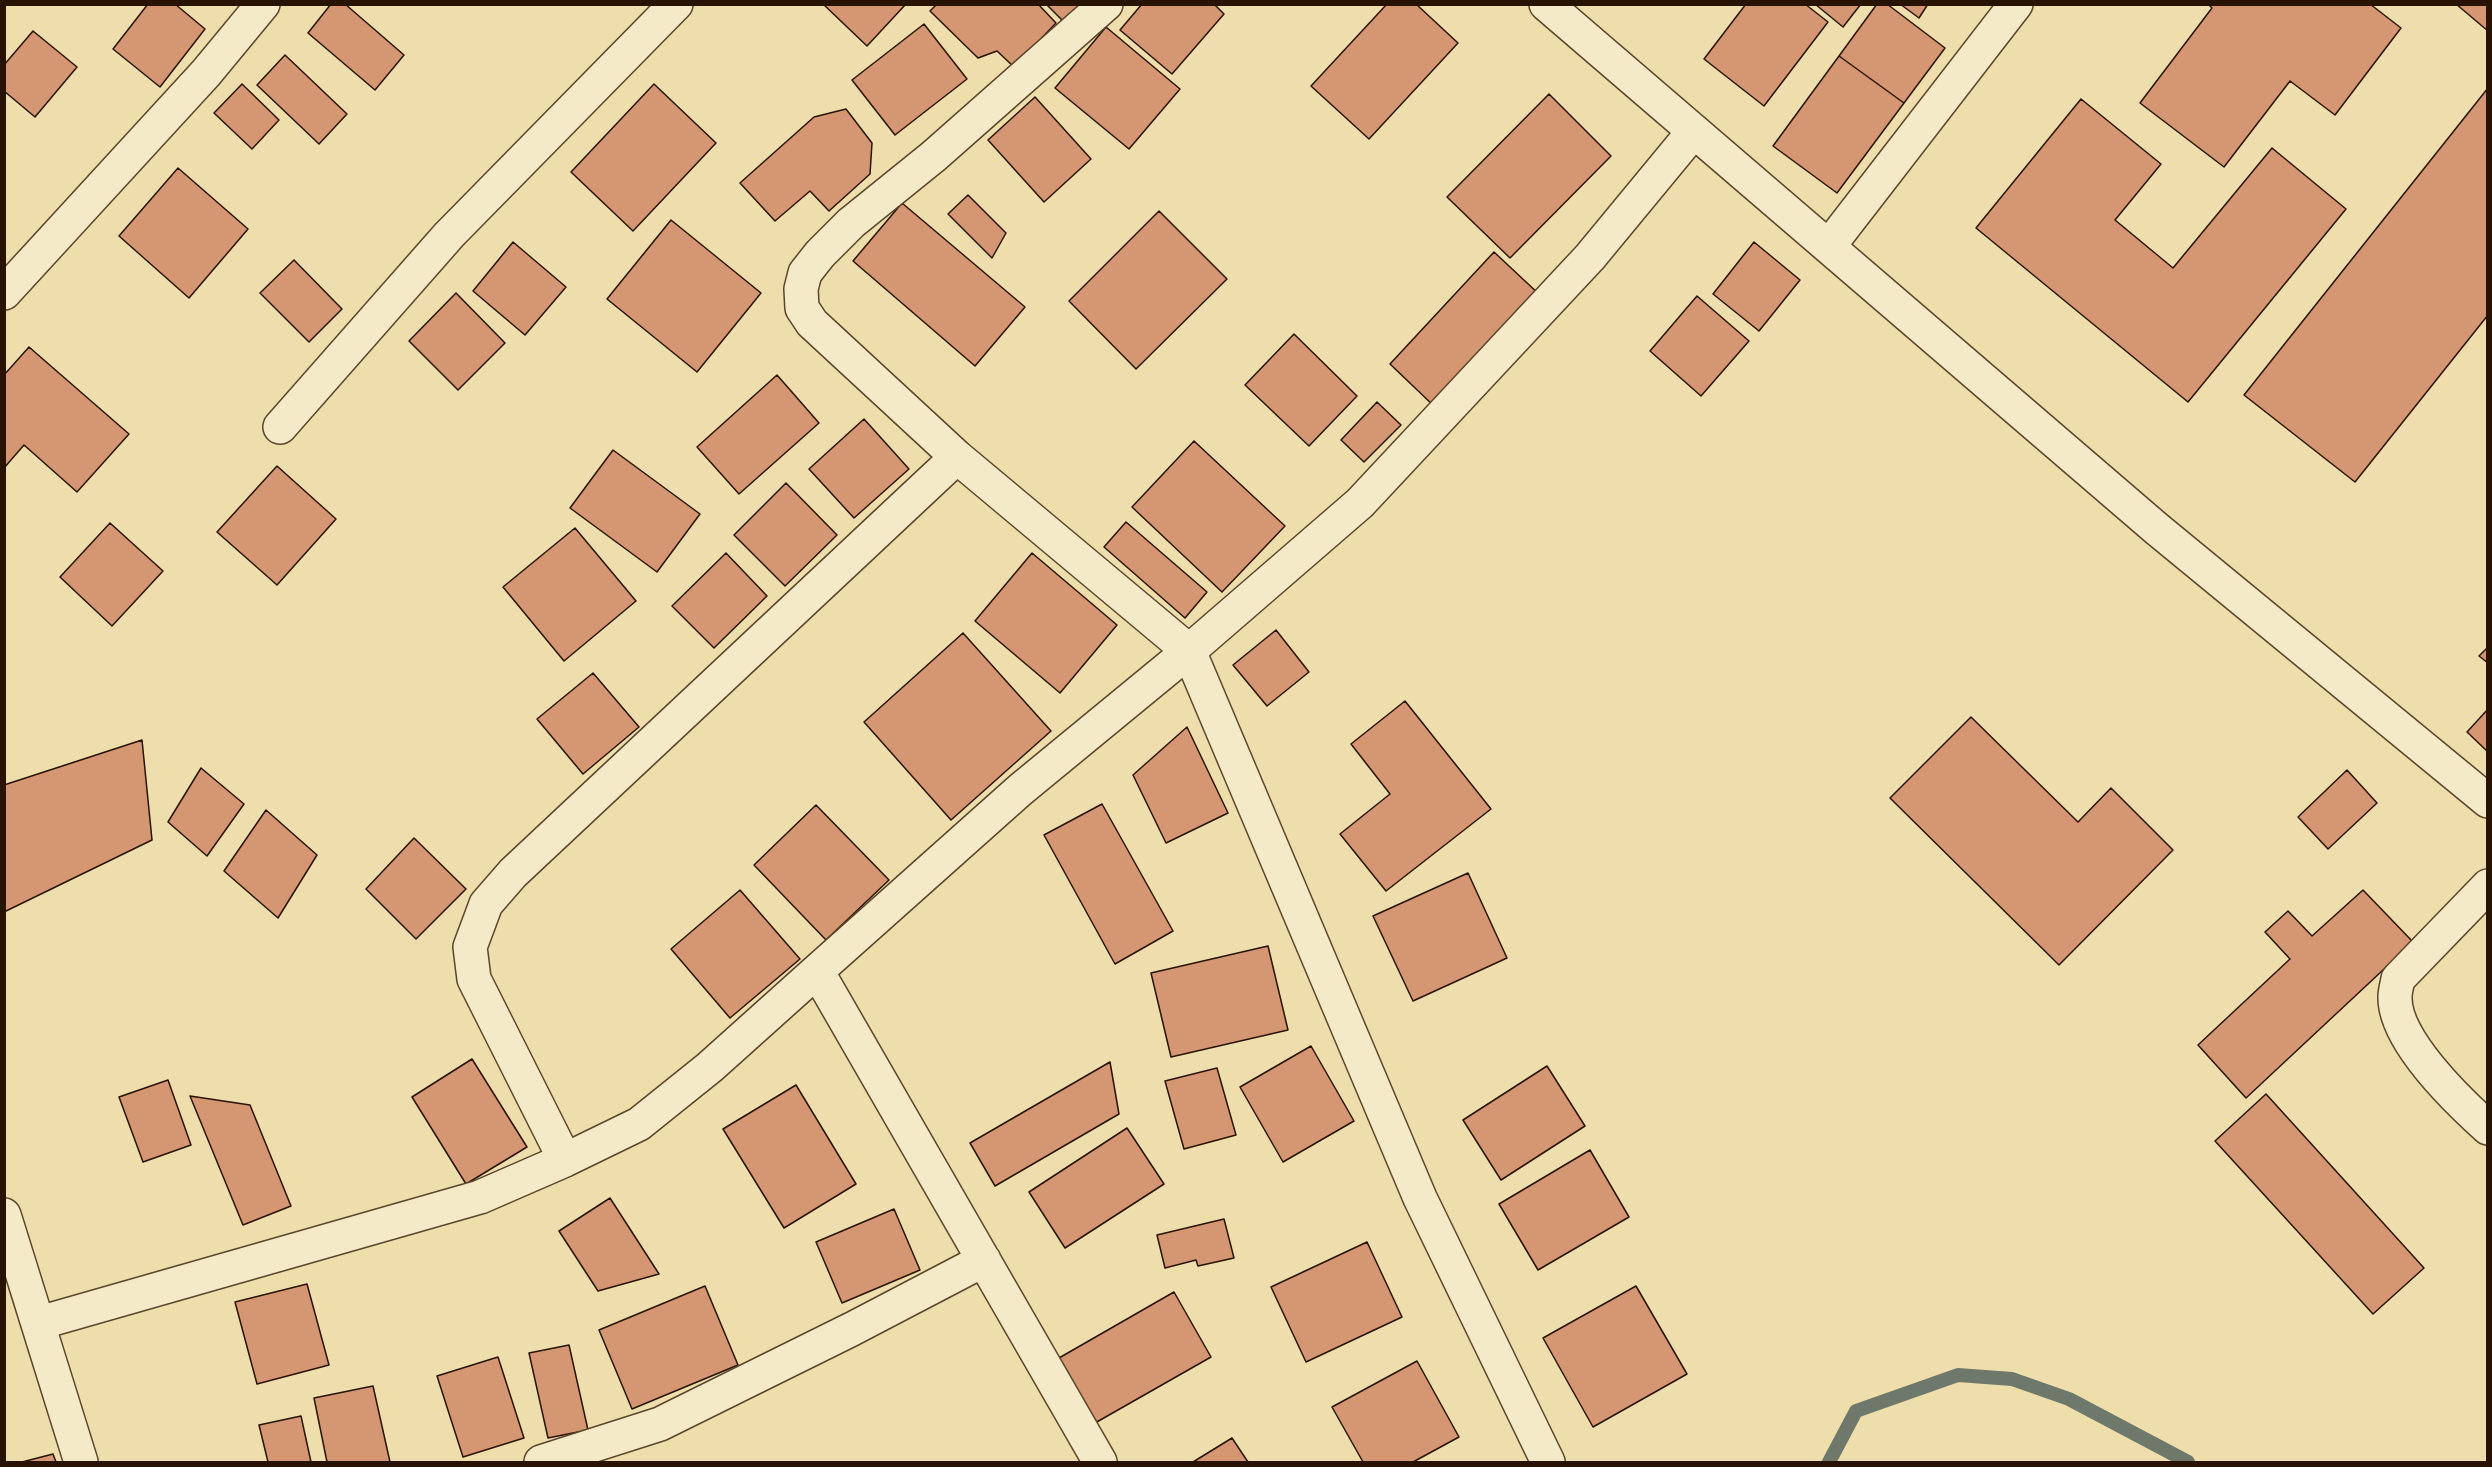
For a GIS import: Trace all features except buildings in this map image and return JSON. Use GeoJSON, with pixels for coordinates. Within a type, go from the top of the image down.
{"type":"FeatureCollection","features":[{"type":"Feature","properties":{"kind":"street"},"geometry":{"type":"LineString","coordinates":[[4,293],[206,73],[263,4]]}},
{"type":"Feature","properties":{"kind":"street"},"geometry":{"type":"LineString","coordinates":[[280,427],[449,235],[676,4]]}},
{"type":"Feature","properties":{"kind":"street"},"geometry":{"type":"LineString","coordinates":[[1106,4],[934,156],[851,223],[806,273],[801,289],[802,308],[812,323],[957,457],[1189,651],[1420,1198],[1548,1462]]}},
{"type":"Feature","properties":{"kind":"street"},"geometry":{"type":"LineString","coordinates":[[1546,4],[2157,529],[2485,793]]}},
{"type":"Feature","properties":{"kind":"street"},"geometry":{"type":"LineString","coordinates":[[1829,246],[2016,4]]}},
{"type":"Feature","properties":{"kind":"street"},"geometry":{"type":"LineString","coordinates":[[39,1323],[480,1197],[565,1160],[639,1124],[710,1067],[1020,790],[1189,651],[1360,503],[1590,257],[1694,131]]}},
{"type":"Feature","properties":{"kind":"street"},"geometry":{"type":"LineString","coordinates":[[565,1160],[474,979],[470,947],[486,904],[513,873],[957,457]]}},
{"type":"Feature","properties":{"kind":"street"},"geometry":{"type":"LineString","coordinates":[[2487,886],[2398,979],[2395,999],[2401,1021],[2412,1043],[2433,1074],[2487,1128]]}},
{"type":"Feature","properties":{"kind":"street"},"geometry":{"type":"LineString","coordinates":[[816,971],[1100,1462]]}},
{"type":"Feature","properties":{"kind":"street"},"geometry":{"type":"LineString","coordinates":[[4,1215],[81,1462]]}},
{"type":"Feature","properties":{"kind":"street"},"geometry":{"type":"LineString","coordinates":[[541,1462],[660,1424],[852,1329],[984,1260]]}},
{"type":"Feature","properties":{"kind":"waterway"},"geometry":{"type":"LineString","coordinates":[[1829,1462],[1856,1411],[1958,1375],[2012,1379],[2069,1399],[2188,1462]]}}]}
